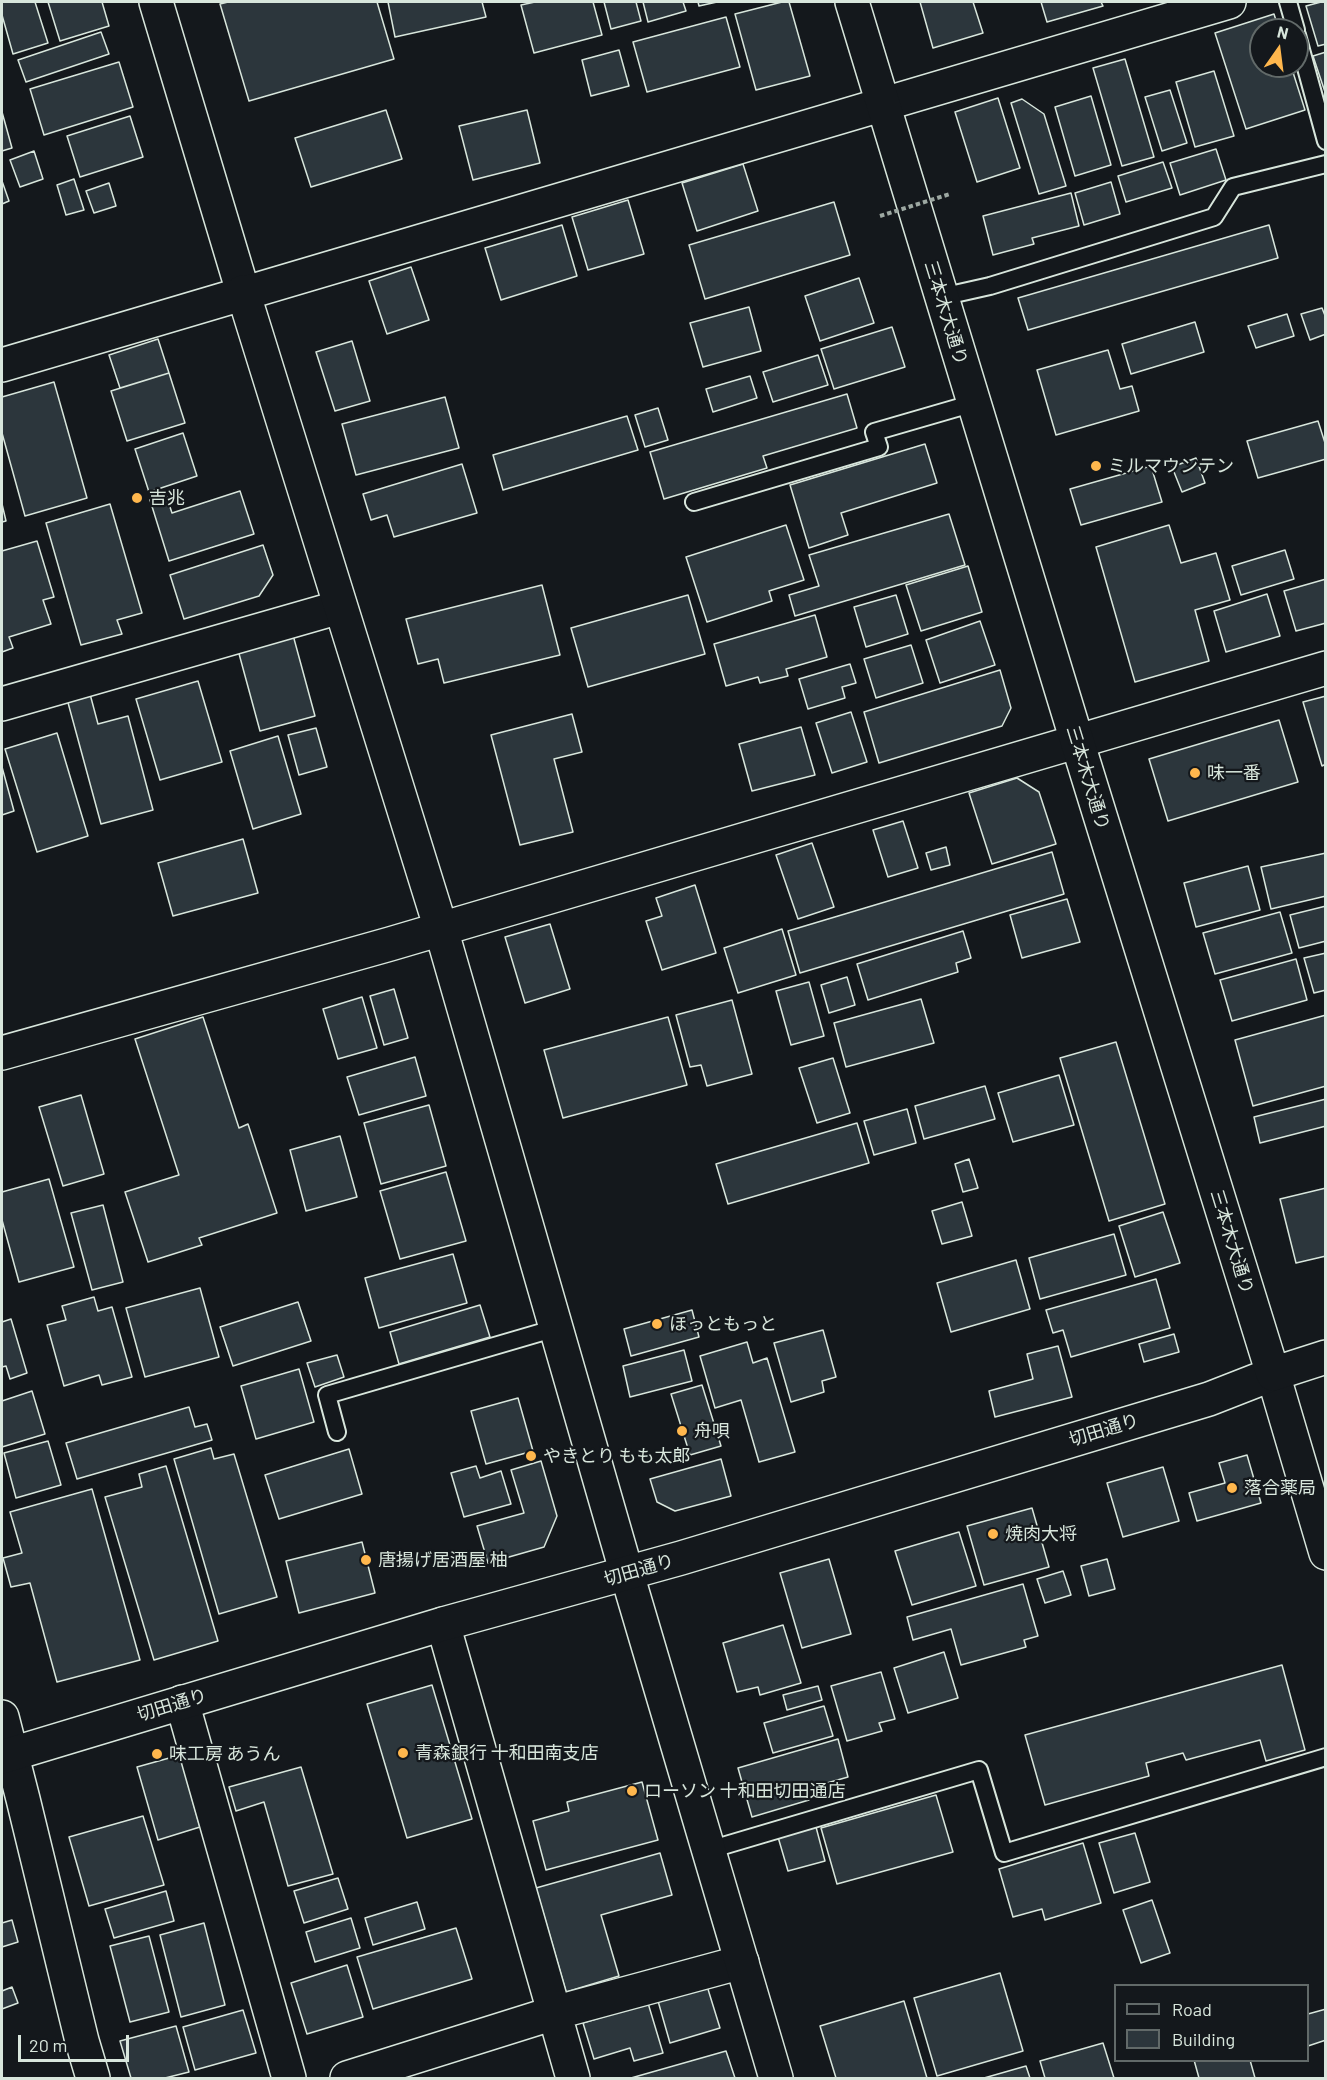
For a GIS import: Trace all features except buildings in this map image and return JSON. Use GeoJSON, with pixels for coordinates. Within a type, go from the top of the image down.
{"type":"FeatureCollection","features":[{"type":"Feature","properties":{"kind":"main road"},"geometry":{"type":"LineString","coordinates":[[156,2],[243,292],[441,929],[627,1574],[776,2079]]}},
{"type":"Feature","properties":{"kind":"main road","name":"三本木大通り"},"geometry":{"type":"LineString","coordinates":[[852,2],[1326,1553]]}},
{"type":"Feature","properties":{"kind":"main road"},"geometry":{"type":"LineString","coordinates":[[2,365],[1229,2]]}},
{"type":"Feature","properties":{"kind":"main road"},"geometry":{"type":"LineString","coordinates":[[2,704],[340,607]]}},
{"type":"Feature","properties":{"kind":"main road"},"geometry":{"type":"LineString","coordinates":[[2,1053],[441,929],[1326,668]]}},
{"type":"Feature","properties":{"kind":"main road","name":"切田通り"},"geometry":{"type":"LineString","coordinates":[[6,1756],[443,1624],[627,1574],[1209,1399],[1273,1374],[1326,1358]]}},
{"type":"Feature","properties":{"kind":"main road"},"geometry":{"type":"LineString","coordinates":[[443,1624],[573,2079]]}},
{"type":"Feature","properties":{"kind":"main road"},"geometry":{"type":"LineString","coordinates":[[182,1702],[289,2079]]}},
{"type":"Feature","properties":{"kind":"main road"},"geometry":{"type":"LineString","coordinates":[[2,1717],[6,1756],[93,2079]]}},
{"type":"Feature","properties":{"kind":"main road"},"geometry":{"type":"LineString","coordinates":[[347,2079],[554,2013],[742,1962]]}},
{"type":"Feature","properties":{"kind":"lane"},"geometry":{"type":"LineString","coordinates":[[1288,2],[1293,18]]}},
{"type":"Feature","properties":{"kind":"lane"},"geometry":{"type":"LineString","coordinates":[[1309,78],[1326,141]]}},
{"type":"Feature","properties":{"kind":"lane"},"geometry":{"type":"LineString","coordinates":[[941,297],[990,286],[1214,218],[1233,187],[1326,164]]}},
{"type":"Feature","properties":{"kind":"lane"},"geometry":{"type":"LineString","coordinates":[[694,502],[879,447],[874,432],[974,403]]}},
{"type":"Feature","properties":{"kind":"lane"},"geometry":{"type":"LineString","coordinates":[[337,1432],[327,1395],[556,1328]]}},
{"type":"Feature","properties":{"kind":"lane"},"geometry":{"type":"LineString","coordinates":[[709,1850],[979,1770],[1004,1853],[1326,1757]]}},
{"type":"Feature","properties":{"kind":"path"},"geometry":{"type":"LineString","coordinates":[[880,216],[950,194]]}},
{"type":"Feature","properties":{"kind":"place","name":"ミルマウンテン"},"geometry":{"type":"Point","coordinates":[1096,466]}},
{"type":"Feature","properties":{"kind":"place","name":"吉兆"},"geometry":{"type":"Point","coordinates":[137,498]}},
{"type":"Feature","properties":{"kind":"place","name":"味一番"},"geometry":{"type":"Point","coordinates":[1195,773]}},
{"type":"Feature","properties":{"kind":"place","name":"ほっともっと"},"geometry":{"type":"Point","coordinates":[657,1324]}},
{"type":"Feature","properties":{"kind":"place","name":"舟唄"},"geometry":{"type":"Point","coordinates":[682,1431]}},
{"type":"Feature","properties":{"kind":"place","name":"やきとり もも太郎"},"geometry":{"type":"Point","coordinates":[531,1456]}},
{"type":"Feature","properties":{"kind":"place","name":"落合薬局"},"geometry":{"type":"Point","coordinates":[1232,1488]}},
{"type":"Feature","properties":{"kind":"place","name":"焼肉大将"},"geometry":{"type":"Point","coordinates":[993,1534]}},
{"type":"Feature","properties":{"kind":"place","name":"唐揚げ居酒屋 柚"},"geometry":{"type":"Point","coordinates":[366,1560]}},
{"type":"Feature","properties":{"kind":"place","name":"青森銀行 十和田南支店"},"geometry":{"type":"Point","coordinates":[403,1753]}},
{"type":"Feature","properties":{"kind":"place","name":"味工房 あうん"},"geometry":{"type":"Point","coordinates":[157,1754]}},
{"type":"Feature","properties":{"kind":"place","name":"ローソン 十和田切田通店"},"geometry":{"type":"Point","coordinates":[632,1791]}}]}
